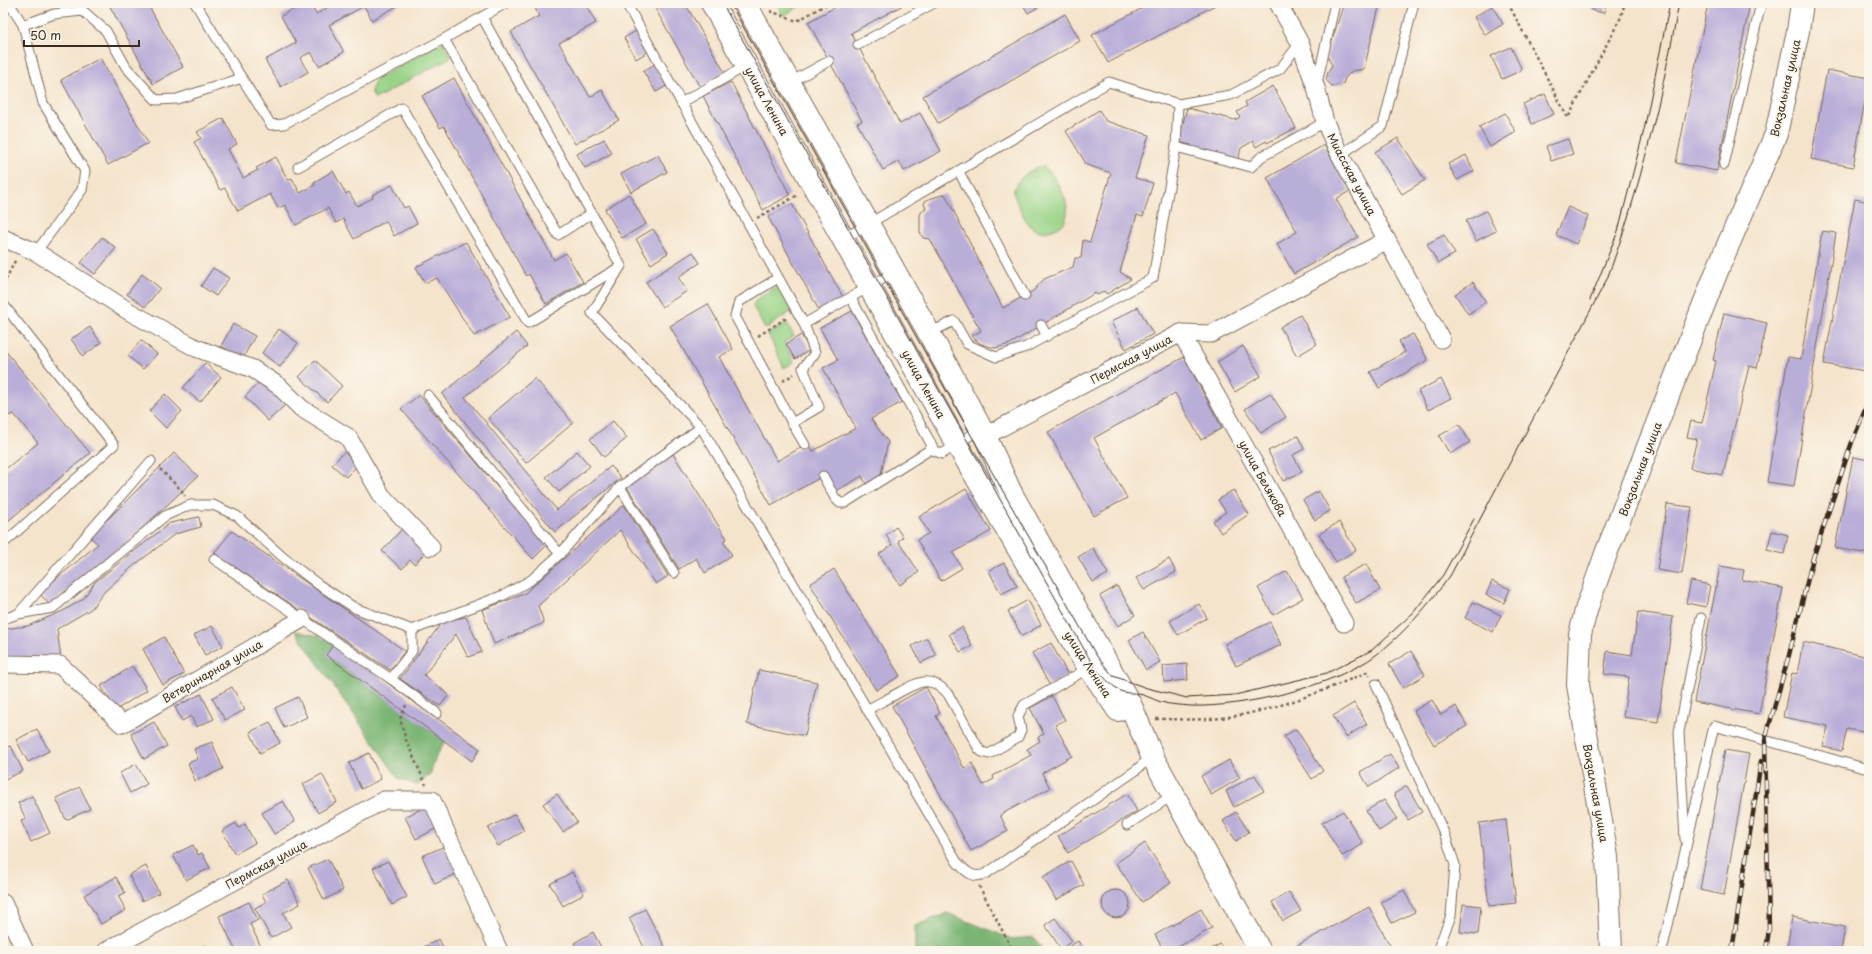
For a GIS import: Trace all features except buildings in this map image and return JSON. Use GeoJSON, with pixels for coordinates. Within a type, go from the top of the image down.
{"type":"FeatureCollection","features":[{"type":"Feature","properties":{"kind":"street","name":"улица Ленина"},"geometry":{"type":"LineString","coordinates":[[712,3],[957,444],[1089,668],[1152,756]]}},
{"type":"Feature","properties":{"kind":"street","name":"Миасская улица"},"geometry":{"type":"LineString","coordinates":[[1278,3],[1300,43],[1316,88],[1325,122],[1340,155],[1441,339]]}},
{"type":"Feature","properties":{"kind":"street","name":"Вокзальная улица"},"geometry":{"type":"LineString","coordinates":[[1611,951],[1607,857],[1578,685],[1580,634],[1587,606],[1607,551],[1716,273],[1776,134],[1798,31],[1802,3]]}},
{"type":"Feature","properties":{"kind":"street","name":"улица Ленина"},"geometry":{"type":"LineString","coordinates":[[754,6],[789,83],[929,333],[982,433],[1011,493],[1131,706],[1152,756],[1260,951]]}},
{"type":"Feature","properties":{"kind":"street"},"geometry":{"type":"LineString","coordinates":[[3,238],[29,249],[130,312],[196,348],[253,369],[279,386],[302,408],[348,437],[382,496],[431,547]]}},
{"type":"Feature","properties":{"kind":"street","name":"Пермская улица"},"geometry":{"type":"LineString","coordinates":[[982,433],[1181,333],[1210,334],[1387,240]]}},
{"type":"Feature","properties":{"kind":"street","name":"улица Белякова"},"geometry":{"type":"LineString","coordinates":[[1181,333],[1344,623]]}},
{"type":"Feature","properties":{"kind":"street","name":"Ветеринарная улица"},"geometry":{"type":"LineString","coordinates":[[3,664],[60,665],[122,724],[302,619]]}},
{"type":"Feature","properties":{"kind":"street","name":"Пермская улица"},"geometry":{"type":"LineString","coordinates":[[106,951],[384,800],[432,800]]}},
{"type":"Feature","properties":{"kind":"street"},"geometry":{"type":"LineString","coordinates":[[432,800],[499,951]]}},
{"type":"Feature","properties":{"kind":"street"},"geometry":{"type":"LineString","coordinates":[[3,903],[25,951]]}},
{"type":"Feature","properties":{"kind":"lane"},"geometry":{"type":"LineString","coordinates":[[9,3],[23,25],[43,103],[85,171],[82,190],[29,249]]}},
{"type":"Feature","properties":{"kind":"lane"},"geometry":{"type":"LineString","coordinates":[[195,3],[271,125],[284,124],[506,3]]}},
{"type":"Feature","properties":{"kind":"lane"},"geometry":{"type":"LineString","coordinates":[[626,3],[804,324],[815,354],[803,368],[819,407],[792,423]]}},
{"type":"Feature","properties":{"kind":"lane"},"geometry":{"type":"LineString","coordinates":[[858,45],[934,3]]}},
{"type":"Feature","properties":{"kind":"lane"},"geometry":{"type":"LineString","coordinates":[[1316,88],[1335,3]]}},
{"type":"Feature","properties":{"kind":"lane"},"geometry":{"type":"LineString","coordinates":[[1340,155],[1383,126],[1414,3]]}},
{"type":"Feature","properties":{"kind":"lane"},"geometry":{"type":"LineString","coordinates":[[1724,165],[1761,3]]}},
{"type":"Feature","properties":{"kind":"lane"},"geometry":{"type":"LineString","coordinates":[[23,25],[54,14],[83,12],[106,31],[126,67],[156,100],[177,99],[242,78]]}},
{"type":"Feature","properties":{"kind":"lane"},"geometry":{"type":"LineString","coordinates":[[482,17],[621,266]]}},
{"type":"Feature","properties":{"kind":"lane"},"geometry":{"type":"LineString","coordinates":[[444,38],[558,235],[592,213]]}},
{"type":"Feature","properties":{"kind":"lane"},"geometry":{"type":"LineString","coordinates":[[843,239],[868,223],[959,172],[1109,82],[1178,104],[1231,95],[1280,69],[1300,43]]}},
{"type":"Feature","properties":{"kind":"lane"},"geometry":{"type":"LineString","coordinates":[[789,83],[829,61]]}},
{"type":"Feature","properties":{"kind":"lane"},"geometry":{"type":"LineString","coordinates":[[682,103],[737,71]]}},
{"type":"Feature","properties":{"kind":"lane"},"geometry":{"type":"LineString","coordinates":[[929,333],[954,321],[967,344],[996,358],[1026,348],[1153,278],[1176,147],[1178,104]]}},
{"type":"Feature","properties":{"kind":"lane"},"geometry":{"type":"LineString","coordinates":[[298,167],[402,108],[528,323],[621,266]]}},
{"type":"Feature","properties":{"kind":"lane"},"geometry":{"type":"LineString","coordinates":[[1176,147],[1251,167],[1261,157],[1325,122]]}},
{"type":"Feature","properties":{"kind":"lane"},"geometry":{"type":"LineString","coordinates":[[959,172],[1025,296]]}},
{"type":"Feature","properties":{"kind":"lane"},"geometry":{"type":"LineString","coordinates":[[621,266],[592,313],[701,427],[958,862],[973,875],[978,876],[987,873],[1135,771],[1152,756]]}},
{"type":"Feature","properties":{"kind":"lane"},"geometry":{"type":"LineString","coordinates":[[804,324],[895,272]]}},
{"type":"Feature","properties":{"kind":"lane"},"geometry":{"type":"LineString","coordinates":[[778,278],[739,302],[735,316],[805,445]]}},
{"type":"Feature","properties":{"kind":"lane"},"geometry":{"type":"LineString","coordinates":[[851,298],[935,451]]}},
{"type":"Feature","properties":{"kind":"lane"},"geometry":{"type":"LineString","coordinates":[[3,304],[114,445],[3,544]]}},
{"type":"Feature","properties":{"kind":"lane"},"geometry":{"type":"LineString","coordinates":[[1041,325],[1047,336]]}},
{"type":"Feature","properties":{"kind":"lane"},"geometry":{"type":"LineString","coordinates":[[428,395],[560,554]]}},
{"type":"Feature","properties":{"kind":"lane"},"geometry":{"type":"LineString","coordinates":[[3,619],[18,614],[53,608],[165,516],[190,505],[213,505],[237,516],[284,558],[319,585],[355,608],[412,630],[504,595],[531,580],[560,554],[620,487],[701,427]]}},
{"type":"Feature","properties":{"kind":"lane"},"geometry":{"type":"LineString","coordinates":[[823,476],[835,498],[840,503],[845,503],[931,449],[942,454],[957,444],[982,433]]}},
{"type":"Feature","properties":{"kind":"lane"},"geometry":{"type":"LineString","coordinates":[[18,614],[151,461]]}},
{"type":"Feature","properties":{"kind":"lane"},"geometry":{"type":"LineString","coordinates":[[620,487],[674,573]]}},
{"type":"Feature","properties":{"kind":"lane"},"geometry":{"type":"LineString","coordinates":[[214,560],[391,679],[437,713]]}},
{"type":"Feature","properties":{"kind":"lane"},"geometry":{"type":"LineString","coordinates":[[1685,851],[1679,732],[1701,618]]}},
{"type":"Feature","properties":{"kind":"lane"},"geometry":{"type":"LineString","coordinates":[[391,679],[412,651],[412,630]]}},
{"type":"Feature","properties":{"kind":"lane"},"geometry":{"type":"LineString","coordinates":[[867,710],[917,682],[934,683],[943,688],[948,694],[979,749],[982,752],[989,754],[1018,737],[1021,730],[1018,716],[1024,704],[1089,668]]}},
{"type":"Feature","properties":{"kind":"lane"},"geometry":{"type":"LineString","coordinates":[[1376,684],[1445,835],[1455,865],[1451,916],[1437,951]]}},
{"type":"Feature","properties":{"kind":"lane"},"geometry":{"type":"LineString","coordinates":[[1662,951],[1714,726],[1864,768]]}},
{"type":"Feature","properties":{"kind":"lane"},"geometry":{"type":"LineString","coordinates":[[1127,825],[1173,795]]}},
{"type":"Feature","properties":{"kind":"path"},"geometry":{"type":"LineString","coordinates":[[754,6],[797,21],[829,3]]}},
{"type":"Feature","properties":{"kind":"path"},"geometry":{"type":"LineString","coordinates":[[1508,3],[1568,118],[1620,18],[1625,3]]}},
{"type":"Feature","properties":{"kind":"path"},"geometry":{"type":"LineString","coordinates":[[748,224],[804,192]]}},
{"type":"Feature","properties":{"kind":"path"},"geometry":{"type":"LineString","coordinates":[[3,285],[29,249]]}},
{"type":"Feature","properties":{"kind":"path"},"geometry":{"type":"LineString","coordinates":[[748,342],[797,312]]}},
{"type":"Feature","properties":{"kind":"path"},"geometry":{"type":"LineString","coordinates":[[773,388],[803,368]]}},
{"type":"Feature","properties":{"kind":"path"},"geometry":{"type":"LineString","coordinates":[[151,461],[182,491],[190,505]]}},
{"type":"Feature","properties":{"kind":"path"},"geometry":{"type":"LineString","coordinates":[[1155,719],[1210,719],[1258,711],[1324,692],[1367,672],[1376,684]]}},
{"type":"Feature","properties":{"kind":"path"},"geometry":{"type":"LineString","coordinates":[[412,694],[400,718],[406,740],[432,800]]}},
{"type":"Feature","properties":{"kind":"path"},"geometry":{"type":"LineString","coordinates":[[973,875],[1013,951]]}},
{"type":"Feature","properties":{"kind":"green space"},"geometry":{"type":"Polygon","coordinates":[[[776,3],[805,3],[783,16],[776,3]]]}},
{"type":"Feature","properties":{"kind":"green space"},"geometry":{"type":"Polygon","coordinates":[[[443,42],[451,57],[375,99],[371,91],[376,79],[443,42]]]}},
{"type":"Feature","properties":{"kind":"green space"},"geometry":{"type":"Polygon","coordinates":[[[1038,167],[1045,167],[1051,173],[1062,191],[1067,210],[1066,219],[1061,226],[1047,231],[1038,231],[1031,227],[1016,201],[1013,192],[1017,183],[1022,177],[1038,167]]]}},
{"type":"Feature","properties":{"kind":"green space"},"geometry":{"type":"Polygon","coordinates":[[[780,285],[793,310],[765,329],[753,306],[756,300],[780,285]]]}},
{"type":"Feature","properties":{"kind":"green space"},"geometry":{"type":"Polygon","coordinates":[[[787,323],[794,336],[784,342],[794,362],[784,368],[768,334],[787,323]]]}},
{"type":"Feature","properties":{"kind":"green space"},"geometry":{"type":"Polygon","coordinates":[[[295,631],[319,636],[334,644],[326,655],[445,741],[436,757],[430,775],[417,785],[399,779],[295,631]]]}},
{"type":"Feature","properties":{"kind":"green space"},"geometry":{"type":"Polygon","coordinates":[[[947,913],[1012,939],[1034,937],[1044,951],[915,951],[915,926],[947,913]]]}},
{"type":"Feature","properties":{"kind":"tram line"},"geometry":{"type":"LineString","coordinates":[[722,3],[1094,667],[1110,683],[1123,692],[1137,693],[1165,703],[1191,706],[1212,706],[1236,703],[1287,693],[1337,676],[1358,666],[1376,655],[1397,637],[1425,608],[1450,576],[1607,279],[1640,177],[1665,73],[1679,3]]}},
{"type":"Feature","properties":{"kind":"tram line"},"geometry":{"type":"LineString","coordinates":[[730,3],[971,435],[1096,655],[1113,676],[1147,688],[1187,698],[1235,695],[1327,673],[1372,650],[1413,613],[1443,575],[1474,519]]}},
{"type":"Feature","properties":{"kind":"tram line"},"geometry":{"type":"LineString","coordinates":[[1590,300],[1618,231],[1644,130],[1670,3]]}},
{"type":"Feature","properties":{"kind":"railway"},"geometry":{"type":"LineString","coordinates":[[1766,951],[1769,929],[1765,740],[1789,655],[1813,558],[1852,442],[1869,400]]}},
{"type":"Feature","properties":{"kind":"railway"},"geometry":{"type":"LineString","coordinates":[[1732,951],[1761,761]]}},
{"type":"Feature","properties":{"kind":"railway"},"geometry":{"type":"LineString","coordinates":[[1864,951],[1869,940]]}}]}
